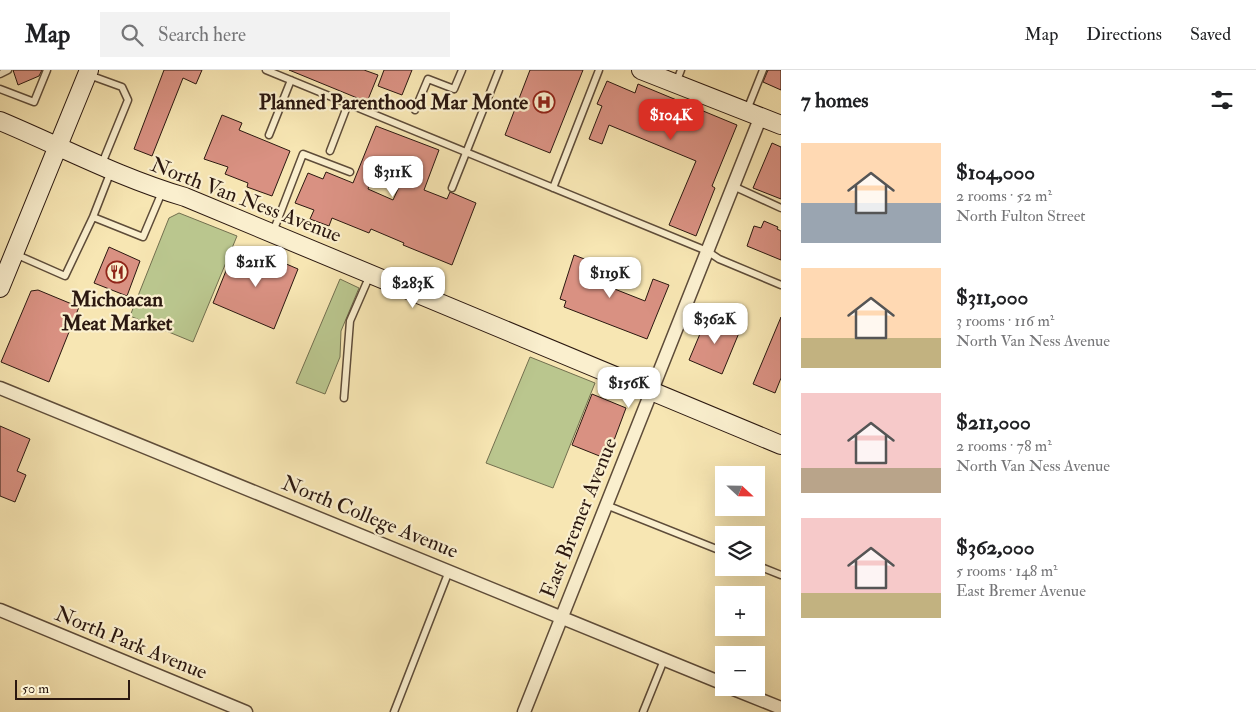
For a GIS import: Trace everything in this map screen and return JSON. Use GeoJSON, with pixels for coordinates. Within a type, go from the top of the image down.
{"type":"FeatureCollection","features":[{"type":"Feature","properties":{"kind":"main road"},"geometry":{"type":"LineString","coordinates":[[641,70],[678,77],[753,114],[781,125]]}},
{"type":"Feature","properties":{"kind":"main road"},"geometry":{"type":"LineString","coordinates":[[0,288],[88,72]]}},
{"type":"Feature","properties":{"kind":"main road","name":"North Van Ness Avenue"},"geometry":{"type":"LineString","coordinates":[[0,121],[106,169],[186,197],[781,445]]}},
{"type":"Feature","properties":{"kind":"street","name":"East Bremer Avenue"},"geometry":{"type":"LineString","coordinates":[[524,712],[733,186],[753,114]]}},
{"type":"Feature","properties":{"kind":"street","name":"North College Avenue"},"geometry":{"type":"LineString","coordinates":[[0,388],[715,680]]}},
{"type":"Feature","properties":{"kind":"street","name":"North Park Avenue"},"geometry":{"type":"LineString","coordinates":[[0,610],[246,712]]}},
{"type":"Feature","properties":{"kind":"street"},"geometry":{"type":"LineString","coordinates":[[745,696],[764,707],[781,708]]}},
{"type":"Feature","properties":{"kind":"lane"},"geometry":{"type":"LineString","coordinates":[[0,74],[8,70]]}},
{"type":"Feature","properties":{"kind":"lane"},"geometry":{"type":"LineString","coordinates":[[0,89],[34,102],[47,70]]}},
{"type":"Feature","properties":{"kind":"lane"},"geometry":{"type":"LineString","coordinates":[[266,70],[707,251],[719,259],[781,285]]}},
{"type":"Feature","properties":{"kind":"lane"},"geometry":{"type":"LineString","coordinates":[[415,110],[428,79],[454,89],[462,70]]}},
{"type":"Feature","properties":{"kind":"lane"},"geometry":{"type":"LineString","coordinates":[[452,188],[499,70]]}},
{"type":"Feature","properties":{"kind":"lane"},"geometry":{"type":"LineString","coordinates":[[553,188],[599,70]]}},
{"type":"Feature","properties":{"kind":"lane"},"geometry":{"type":"LineString","coordinates":[[753,114],[763,70]]}},
{"type":"Feature","properties":{"kind":"lane"},"geometry":{"type":"LineString","coordinates":[[14,254],[66,276],[93,218],[128,100],[122,87],[88,72]]}},
{"type":"Feature","properties":{"kind":"lane"},"geometry":{"type":"LineString","coordinates":[[269,135],[291,80]]}},
{"type":"Feature","properties":{"kind":"lane"},"geometry":{"type":"LineString","coordinates":[[330,151],[348,104]]}},
{"type":"Feature","properties":{"kind":"lane"},"geometry":{"type":"LineString","coordinates":[[272,233],[303,154],[350,172]]}},
{"type":"Feature","properties":{"kind":"lane"},"geometry":{"type":"LineString","coordinates":[[733,186],[781,208]]}},
{"type":"Feature","properties":{"kind":"lane"},"geometry":{"type":"LineString","coordinates":[[93,218],[144,237],[162,190]]}},
{"type":"Feature","properties":{"kind":"lane"},"geometry":{"type":"LineString","coordinates":[[344,398],[350,321],[370,274]]}},
{"type":"Feature","properties":{"kind":"lane"},"geometry":{"type":"LineString","coordinates":[[606,505],[715,548]]}},
{"type":"Feature","properties":{"kind":"lane"},"geometry":{"type":"LineString","coordinates":[[765,569],[781,575]]}},
{"type":"Feature","properties":{"kind":"lane"},"geometry":{"type":"LineString","coordinates":[[394,712],[449,571]]}},
{"type":"Feature","properties":{"kind":"lane"},"geometry":{"type":"LineString","coordinates":[[643,712],[664,660]]}},
{"type":"Feature","properties":{"kind":"green space"},"geometry":{"type":"Polygon","coordinates":[[[179,213],[237,236],[193,342],[130,316],[169,218],[179,213]]]}},
{"type":"Feature","properties":{"kind":"green space"},"geometry":{"type":"Polygon","coordinates":[[[340,279],[359,288],[341,331],[340,357],[325,394],[296,383],[340,279]]]}},
{"type":"Feature","properties":{"kind":"green space"},"geometry":{"type":"Polygon","coordinates":[[[530,357],[595,383],[553,488],[486,463],[530,357]]]}},
{"type":"Feature","properties":{"kind":"building"},"geometry":{"type":"Polygon","coordinates":[[[13,70],[42,70],[39,76],[18,85],[13,70]]]}},
{"type":"Feature","properties":{"kind":"building"},"geometry":{"type":"Polygon","coordinates":[[[164,70],[202,70],[196,84],[183,78],[152,156],[134,149],[164,70]]]}},
{"type":"Feature","properties":{"kind":"building"},"geometry":{"type":"Polygon","coordinates":[[[289,70],[364,70],[378,75],[367,102],[289,70]]]}},
{"type":"Feature","properties":{"kind":"building"},"geometry":{"type":"Polygon","coordinates":[[[384,70],[412,70],[402,95],[378,86],[384,70]]]}},
{"type":"Feature","properties":{"kind":"building","name":"Planned Parenthood Mar Monte"},"geometry":{"type":"Polygon","coordinates":[[[530,70],[583,70],[550,153],[505,135],[530,70]]]}},
{"type":"Feature","properties":{"kind":"building"},"geometry":{"type":"Polygon","coordinates":[[[768,70],[781,70],[781,90],[763,82],[768,70]]]}},
{"type":"Feature","properties":{"kind":"building"},"geometry":{"type":"Polygon","coordinates":[[[607,81],[635,93],[638,84],[737,125],[712,186],[715,188],[696,236],[669,225],[696,161],[609,125],[602,144],[589,139],[602,106],[597,104],[607,81]]]}},
{"type":"Feature","properties":{"kind":"building"},"geometry":{"type":"Polygon","coordinates":[[[222,115],[242,123],[239,130],[290,151],[272,196],[247,187],[248,183],[225,174],[228,167],[204,159],[222,115]]]}},
{"type":"Feature","properties":{"kind":"building"},"geometry":{"type":"Polygon","coordinates":[[[376,126],[439,150],[424,190],[447,199],[450,192],[476,203],[452,265],[403,245],[404,243],[371,229],[369,233],[332,218],[329,226],[310,219],[314,210],[295,203],[308,173],[323,179],[326,172],[353,183],[376,126]],[[380,158],[368,189],[393,200],[405,174],[401,173],[403,168],[380,158]]]}},
{"type":"Feature","properties":{"kind":"building"},"geometry":{"type":"Polygon","coordinates":[[[772,143],[781,147],[781,199],[753,188],[772,143]]]}},
{"type":"Feature","properties":{"kind":"building"},"geometry":{"type":"Polygon","coordinates":[[[764,221],[778,227],[777,229],[781,231],[781,260],[747,246],[754,226],[761,228],[764,221]]]}},
{"type":"Feature","properties":{"kind":"building","name":"Michoacan Meat Market"},"geometry":{"type":"Polygon","coordinates":[[[109,247],[140,261],[127,296],[94,283],[109,247]]]}},
{"type":"Feature","properties":{"kind":"building"},"geometry":{"type":"Polygon","coordinates":[[[234,251],[268,264],[270,257],[298,269],[274,329],[213,303],[234,251]]]}},
{"type":"Feature","properties":{"kind":"building"},"geometry":{"type":"Polygon","coordinates":[[[574,255],[613,270],[607,286],[645,301],[653,279],[669,285],[647,339],[564,307],[566,301],[560,299],[574,255]]]}},
{"type":"Feature","properties":{"kind":"building"},"geometry":{"type":"Polygon","coordinates":[[[38,290],[79,307],[49,382],[1,362],[31,291],[38,290]]]}},
{"type":"Feature","properties":{"kind":"building"},"geometry":{"type":"Polygon","coordinates":[[[713,316],[741,328],[722,374],[689,360],[705,322],[710,324],[713,316]]]}},
{"type":"Feature","properties":{"kind":"building"},"geometry":{"type":"Polygon","coordinates":[[[781,317],[781,378],[775,393],[753,384],[781,317]]]}},
{"type":"Feature","properties":{"kind":"building"},"geometry":{"type":"Polygon","coordinates":[[[592,394],[626,408],[607,459],[572,445],[592,394]]]}},
{"type":"Feature","properties":{"kind":"building"},"geometry":{"type":"Polygon","coordinates":[[[0,426],[30,439],[17,471],[26,475],[15,502],[0,496],[0,426]]]}},
{"type":"Feature","properties":{"kind":"place","name":"Planned Parenthood Mar Monte"},"geometry":{"type":"Point","coordinates":[544,102]}},
{"type":"Feature","properties":{"kind":"place","name":"Michoacan Meat Market"},"geometry":{"type":"Point","coordinates":[117,272]}}]}
